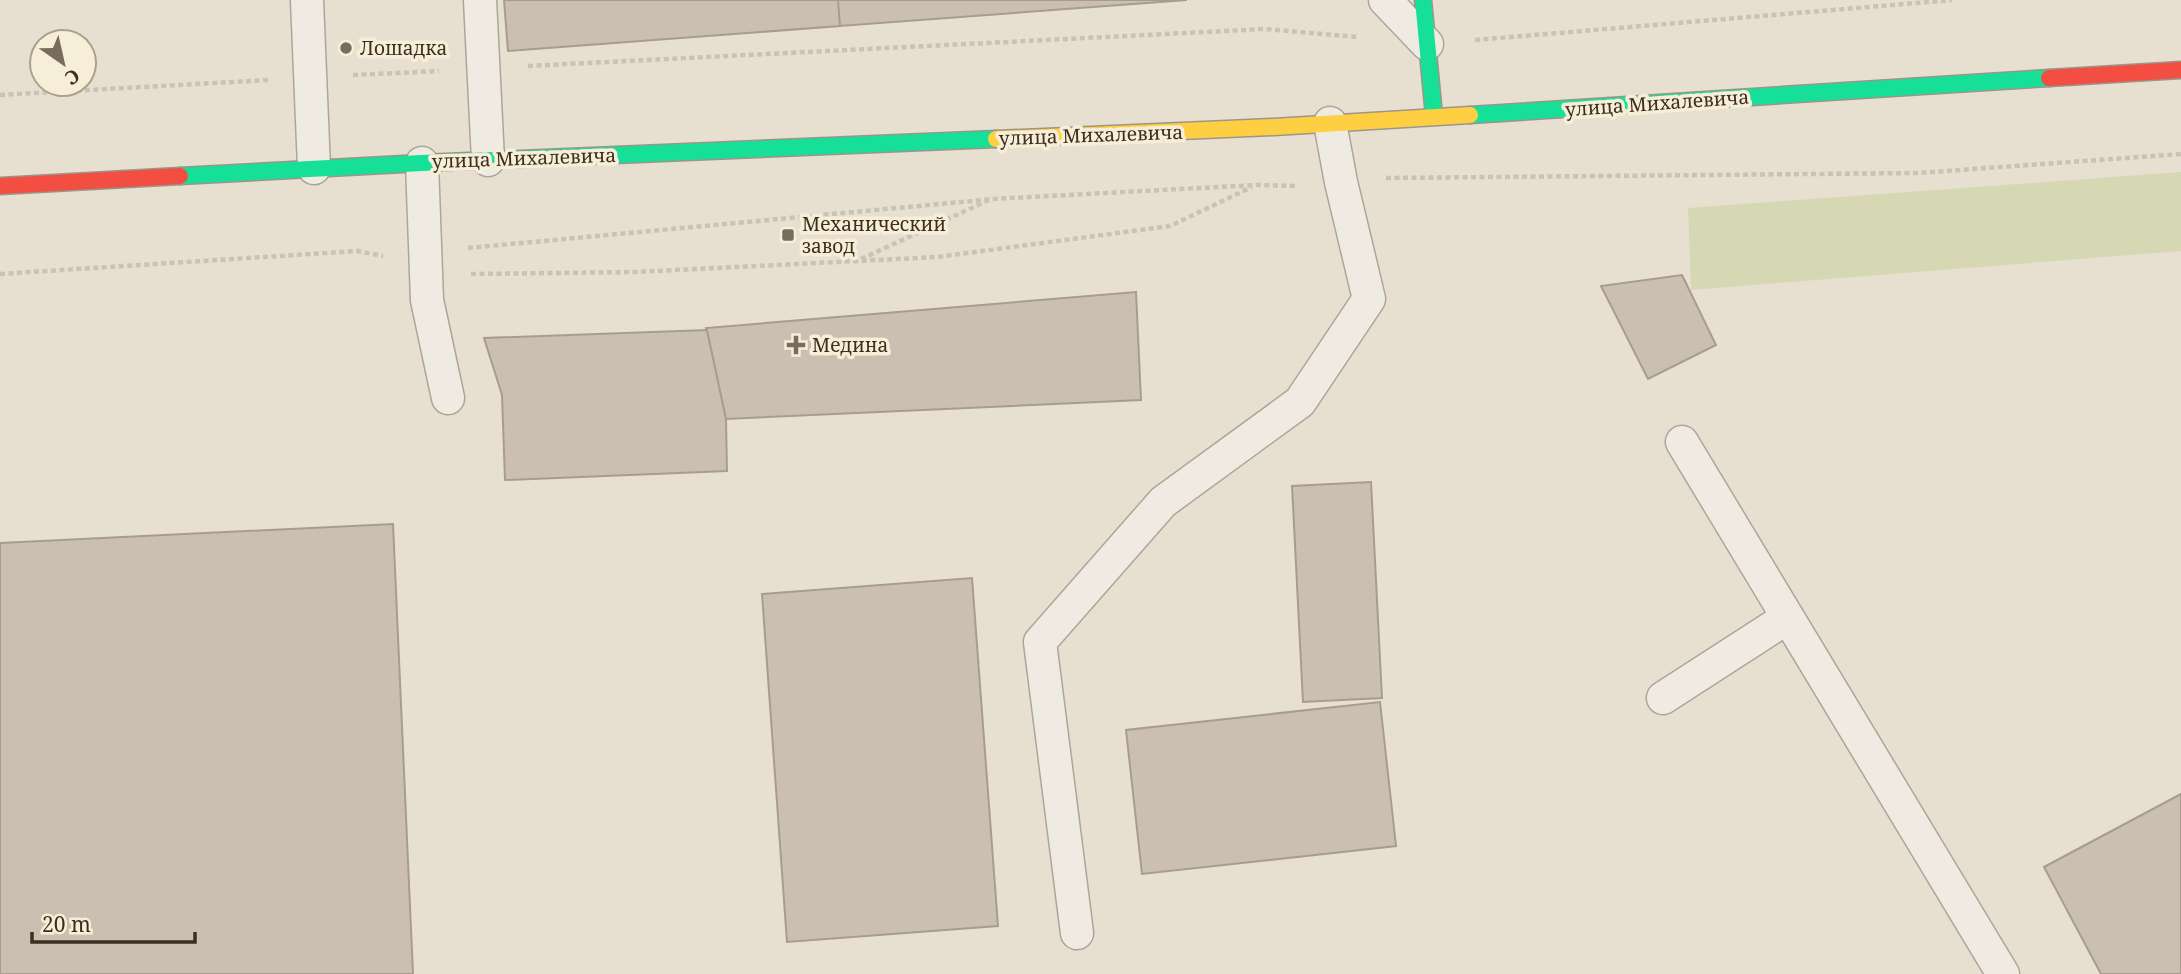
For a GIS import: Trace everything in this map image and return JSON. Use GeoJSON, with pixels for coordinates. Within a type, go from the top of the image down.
{"type":"FeatureCollection","features":[{"type":"Feature","properties":{"kind":"main road"},"geometry":{"type":"LineString","coordinates":[[1423,0],[1434,116]]}},
{"type":"Feature","properties":{"kind":"main road","name":"улица Михалевича"},"geometry":{"type":"LineString","coordinates":[[0,186],[314,168],[1330,123],[2181,70]]}},
{"type":"Feature","properties":{"kind":"lane"},"geometry":{"type":"LineString","coordinates":[[307,0],[314,168]]}},
{"type":"Feature","properties":{"kind":"lane"},"geometry":{"type":"LineString","coordinates":[[480,0],[488,160]]}},
{"type":"Feature","properties":{"kind":"lane"},"geometry":{"type":"LineString","coordinates":[[1385,0],[1427,44]]}},
{"type":"Feature","properties":{"kind":"lane"},"geometry":{"type":"LineString","coordinates":[[1077,933],[1040,642],[1163,502],[1300,402],[1369,299],[1330,123]]}},
{"type":"Feature","properties":{"kind":"lane"},"geometry":{"type":"LineString","coordinates":[[422,163],[427,300],[447,398]]}},
{"type":"Feature","properties":{"kind":"lane"},"geometry":{"type":"LineString","coordinates":[[1682,442],[2003,974]]}},
{"type":"Feature","properties":{"kind":"lane"},"geometry":{"type":"LineString","coordinates":[[1663,698],[1787,618]]}},
{"type":"Feature","properties":{"kind":"path"},"geometry":{"type":"LineString","coordinates":[[0,96],[311,77],[1265,29],[1427,44],[1952,0]]}},
{"type":"Feature","properties":{"kind":"path"},"geometry":{"type":"LineString","coordinates":[[0,274],[357,251],[426,260],[993,199],[1256,185],[1278,187],[1371,178],[1918,173],[2181,154]]}},
{"type":"Feature","properties":{"kind":"path"},"geometry":{"type":"LineString","coordinates":[[381,256],[426,260],[454,274],[636,272],[937,257],[1170,226],[1256,185]]}},
{"type":"Feature","properties":{"kind":"path"},"geometry":{"type":"LineString","coordinates":[[857,261],[993,199]]}},
{"type":"Feature","properties":{"kind":"green space"},"geometry":{"type":"Polygon","coordinates":[[[2181,172],[2181,251],[1691,290],[1688,208],[2181,172]]]}},
{"type":"Feature","properties":{"kind":"building"},"geometry":{"type":"Polygon","coordinates":[[[504,0],[838,0],[840,26],[508,51],[504,0]]]}},
{"type":"Feature","properties":{"kind":"building"},"geometry":{"type":"Polygon","coordinates":[[[838,0],[1187,0],[840,26],[838,0]]]}},
{"type":"Feature","properties":{"kind":"building"},"geometry":{"type":"Polygon","coordinates":[[[1682,275],[1716,345],[1648,379],[1601,286],[1682,275]]]}},
{"type":"Feature","properties":{"kind":"building"},"geometry":{"type":"Polygon","coordinates":[[[1136,292],[1141,400],[726,419],[706,328],[1136,292]]]}},
{"type":"Feature","properties":{"kind":"building"},"geometry":{"type":"Polygon","coordinates":[[[707,330],[726,419],[727,471],[505,480],[502,395],[484,338],[707,330]]]}},
{"type":"Feature","properties":{"kind":"building"},"geometry":{"type":"Polygon","coordinates":[[[1371,482],[1382,698],[1303,702],[1292,486],[1371,482]]]}},
{"type":"Feature","properties":{"kind":"building"},"geometry":{"type":"Polygon","coordinates":[[[393,524],[413,974],[0,974],[0,543],[393,524]]]}},
{"type":"Feature","properties":{"kind":"building"},"geometry":{"type":"Polygon","coordinates":[[[972,578],[998,926],[787,942],[762,594],[972,578]]]}},
{"type":"Feature","properties":{"kind":"building"},"geometry":{"type":"Polygon","coordinates":[[[1380,702],[1396,846],[1142,874],[1126,730],[1380,702]]]}},
{"type":"Feature","properties":{"kind":"building"},"geometry":{"type":"Polygon","coordinates":[[[2181,794],[2181,974],[2101,974],[2044,867],[2181,794]]]}},
{"type":"Feature","properties":{"kind":"traffic: fast"},"geometry":{"type":"LineString","coordinates":[[1423,0],[1434,116]]}},
{"type":"Feature","properties":{"kind":"traffic: fast"},"geometry":{"type":"LineString","coordinates":[[1470,115],[2049,78]]}},
{"type":"Feature","properties":{"kind":"traffic: fast"},"geometry":{"type":"LineString","coordinates":[[180,176],[996,139]]}},
{"type":"Feature","properties":{"kind":"traffic: slow"},"geometry":{"type":"LineString","coordinates":[[996,139],[1470,115]]}},
{"type":"Feature","properties":{"kind":"traffic: jam"},"geometry":{"type":"LineString","coordinates":[[2049,78],[2181,70]]}},
{"type":"Feature","properties":{"kind":"traffic: jam"},"geometry":{"type":"LineString","coordinates":[[0,186],[180,176]]}},
{"type":"Feature","properties":{"kind":"place","name":"Лошадка"},"geometry":{"type":"Point","coordinates":[346,48]}},
{"type":"Feature","properties":{"kind":"place","name":"Механический завод"},"geometry":{"type":"Point","coordinates":[788,235]}},
{"type":"Feature","properties":{"kind":"place","name":"Медина"},"geometry":{"type":"Point","coordinates":[796,345]}}]}
